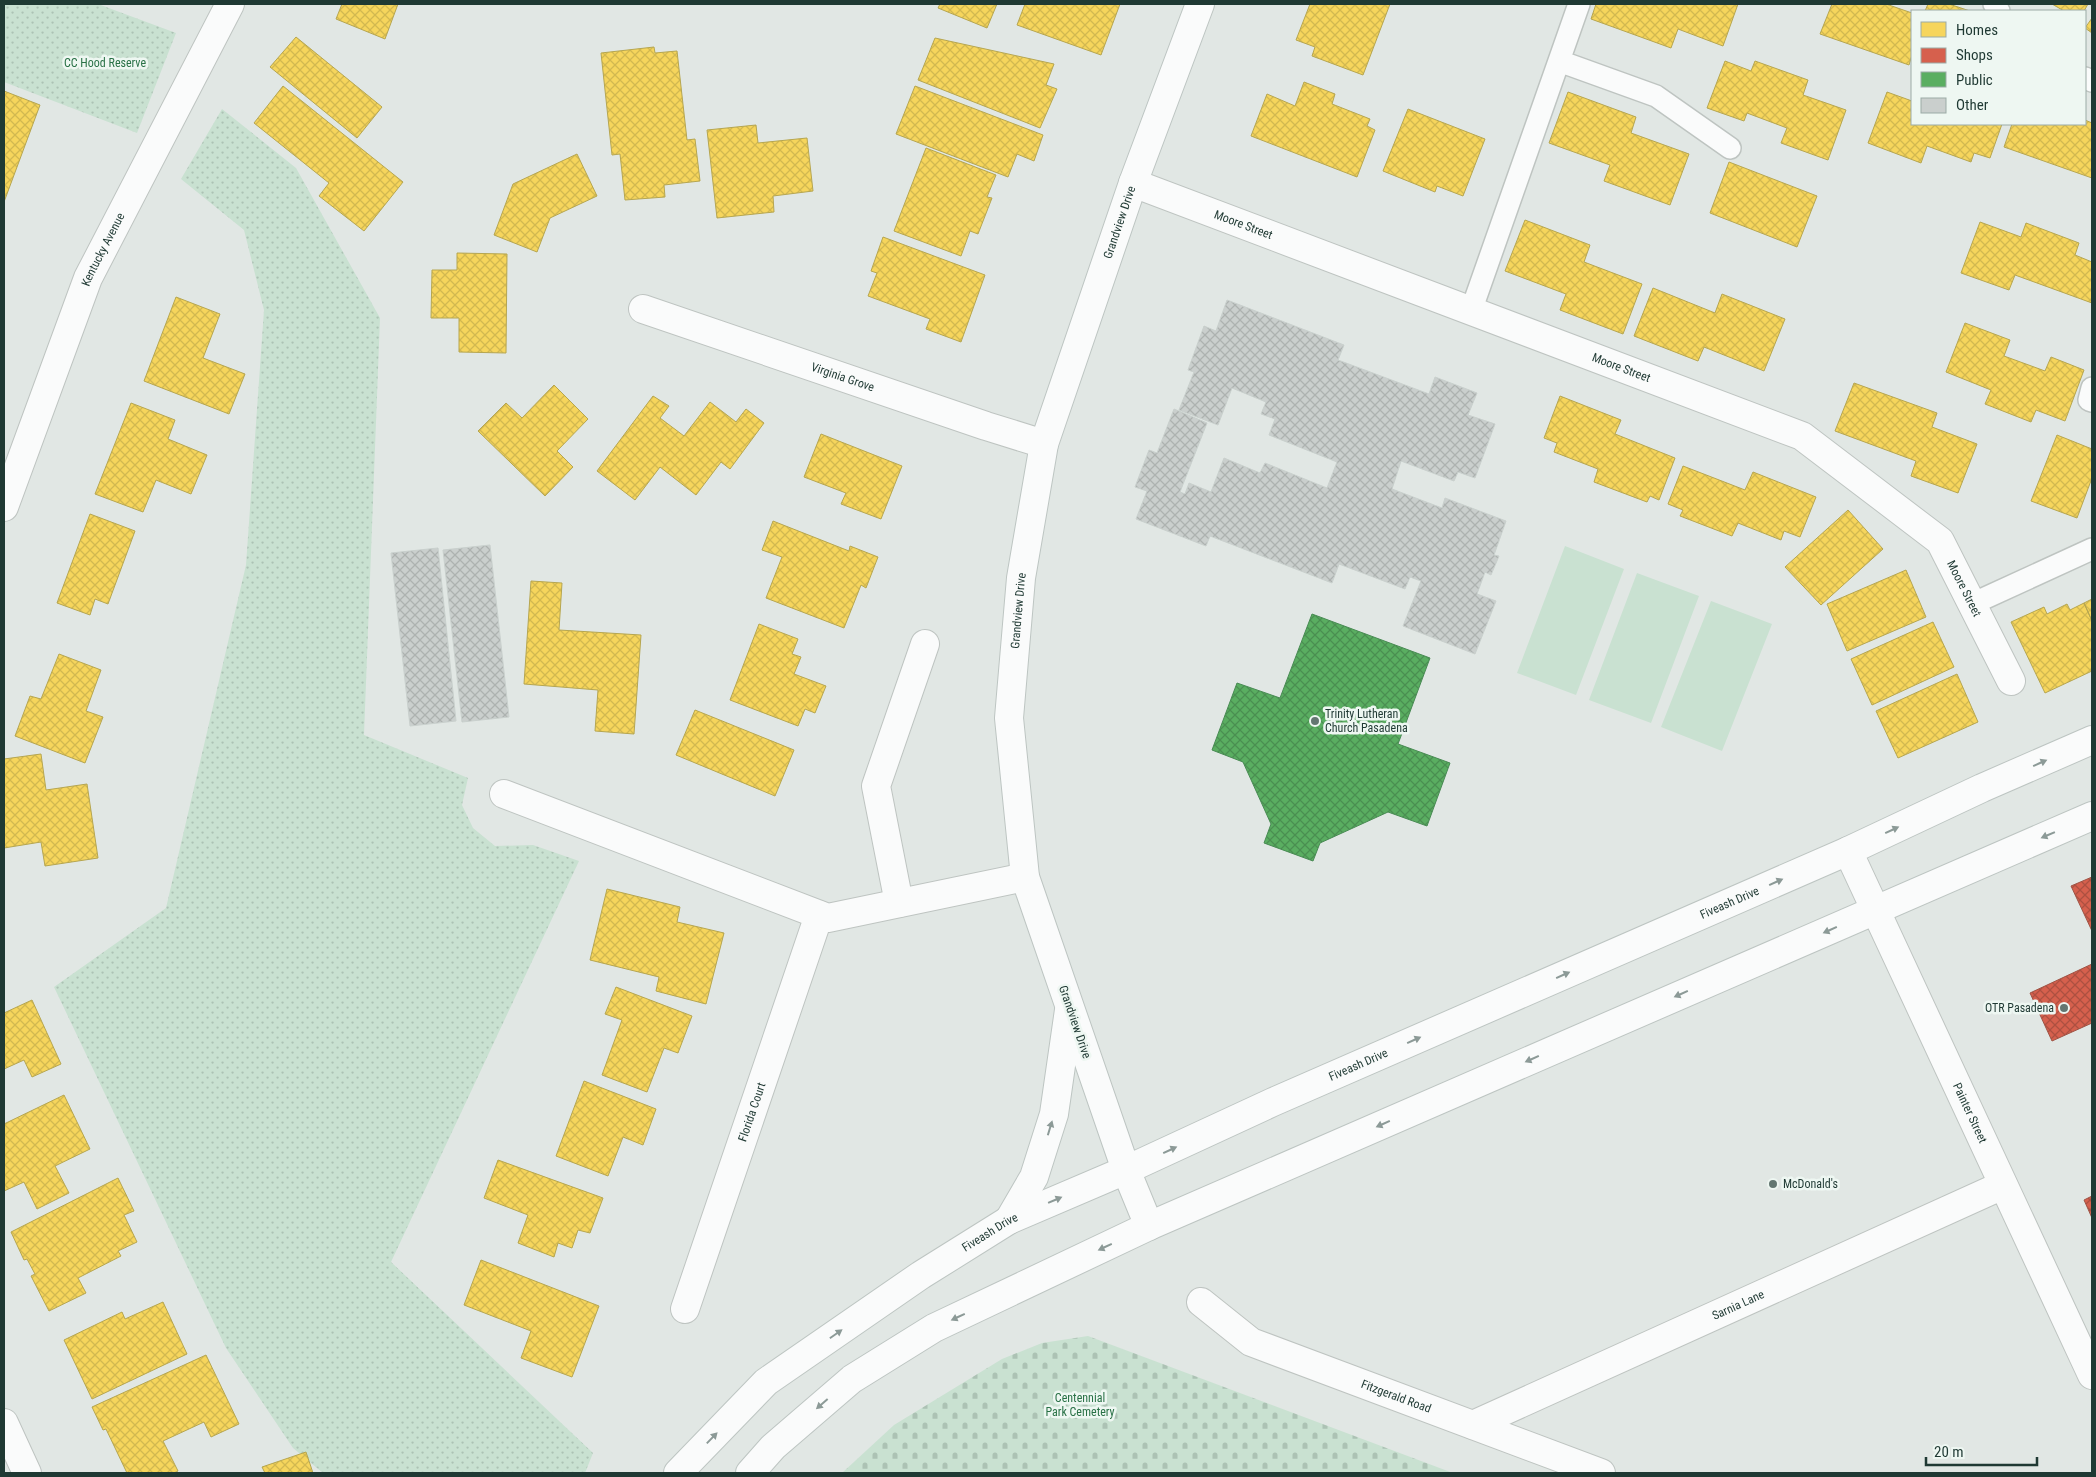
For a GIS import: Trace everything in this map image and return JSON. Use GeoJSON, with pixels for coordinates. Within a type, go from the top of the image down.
{"type":"FeatureCollection","features":[{"type":"Feature","properties":{"kind":"street","name":"Kentucky Avenue"},"geometry":{"type":"LineString","coordinates":[[4,508],[88,278],[230,4]]}},
{"type":"Feature","properties":{"kind":"street","name":"Grandview Drive"},"geometry":{"type":"LineString","coordinates":[[1149,1226],[1126,1170],[1025,877],[1009,718],[1020,578],[1044,444],[1133,183],[1200,4]]}},
{"type":"Feature","properties":{"kind":"street","name":"Moore Street"},"geometry":{"type":"LineString","coordinates":[[1133,183],[1802,436],[1940,541],[2011,681]]}},
{"type":"Feature","properties":{"kind":"street","name":"Virginia Grove"},"geometry":{"type":"LineString","coordinates":[[643,308],[986,426],[1044,444]]}},
{"type":"Feature","properties":{"kind":"street"},"geometry":{"type":"LineString","coordinates":[[898,903],[876,786],[924,644]]}},
{"type":"Feature","properties":{"kind":"street","name":"Fiveash Drive"},"geometry":{"type":"LineString","coordinates":[[678,1473],[766,1382],[921,1275],[1008,1220],[1126,1170],[1273,1102],[1848,851],[1982,788],[2092,740]]}},
{"type":"Feature","properties":{"kind":"street"},"geometry":{"type":"LineString","coordinates":[[504,794],[828,918],[1025,877]]}},
{"type":"Feature","properties":{"kind":"street"},"geometry":{"type":"LineString","coordinates":[[750,1473],[773,1447],[852,1379],[934,1328],[1149,1226],[2092,816]]}},
{"type":"Feature","properties":{"kind":"street","name":"Painter Street"},"geometry":{"type":"LineString","coordinates":[[1848,851],[2092,1375]]}},
{"type":"Feature","properties":{"kind":"street","name":"Florida Court"},"geometry":{"type":"LineString","coordinates":[[685,1310],[819,914]]}},
{"type":"Feature","properties":{"kind":"street"},"geometry":{"type":"LineString","coordinates":[[1008,1220],[1034,1177],[1054,1114],[1070,1006]]}},
{"type":"Feature","properties":{"kind":"street","name":"Sarnia Lane"},"geometry":{"type":"LineString","coordinates":[[1474,1425],[2003,1185]]}},
{"type":"Feature","properties":{"kind":"street","name":"Fitzgerald Road"},"geometry":{"type":"LineString","coordinates":[[1201,1302],[1251,1342],[1601,1473]]}},
{"type":"Feature","properties":{"kind":"street"},"geometry":{"type":"LineString","coordinates":[[4,1423],[27,1473]]}},
{"type":"Feature","properties":{"kind":"lane"},"geometry":{"type":"LineString","coordinates":[[1471,311],[1579,4]]}},
{"type":"Feature","properties":{"kind":"lane"},"geometry":{"type":"LineString","coordinates":[[1558,61],[1656,96],[1730,148]]}},
{"type":"Feature","properties":{"kind":"lane"},"geometry":{"type":"LineString","coordinates":[[2092,388],[2089,400],[2092,401]]}},
{"type":"Feature","properties":{"kind":"lane"},"geometry":{"type":"LineString","coordinates":[[1972,604],[2092,548]]}},
{"type":"Feature","properties":{"kind":"green space","name":"CC Hood Reserve"},"geometry":{"type":"Polygon","coordinates":[[[4,4],[98,4],[176,33],[137,133],[4,82],[4,4]]]}},
{"type":"Feature","properties":{"kind":"green space"},"geometry":{"type":"Polygon","coordinates":[[[222,109],[296,168],[380,318],[364,735],[468,778],[462,805],[473,828],[495,846],[533,845],[579,861],[391,1262],[593,1453],[585,1473],[323,1473],[293,1448],[226,1348],[54,987],[166,908],[246,565],[264,310],[244,230],[181,179],[222,109]]]}},
{"type":"Feature","properties":{"kind":"green space"},"geometry":{"type":"Polygon","coordinates":[[[1565,546],[1624,569],[1576,695],[1517,673],[1565,546]]]}},
{"type":"Feature","properties":{"kind":"green space"},"geometry":{"type":"Polygon","coordinates":[[[1637,573],[1699,596],[1651,723],[1589,700],[1637,573]]]}},
{"type":"Feature","properties":{"kind":"green space"},"geometry":{"type":"Polygon","coordinates":[[[1711,601],[1772,624],[1722,751],[1661,727],[1711,601]]]}},
{"type":"Feature","properties":{"kind":"green space","name":"Centennial Park Cemetery"},"geometry":{"type":"Polygon","coordinates":[[[1088,1336],[1453,1473],[842,1473],[894,1425],[1002,1359],[1042,1343],[1088,1336]]]}},
{"type":"Feature","properties":{"kind":"building: Homes"},"geometry":{"type":"Polygon","coordinates":[[[342,4],[398,4],[385,39],[336,19],[342,4]]]}},
{"type":"Feature","properties":{"kind":"building: Homes"},"geometry":{"type":"Polygon","coordinates":[[[940,4],[997,4],[987,28],[938,8],[940,4]]]}},
{"type":"Feature","properties":{"kind":"building: Homes"},"geometry":{"type":"Polygon","coordinates":[[[1025,4],[1120,4],[1101,55],[1017,25],[1025,4]]]}},
{"type":"Feature","properties":{"kind":"building: Homes"},"geometry":{"type":"Polygon","coordinates":[[[1310,4],[1390,4],[1363,75],[1312,56],[1315,47],[1296,40],[1310,4]]]}},
{"type":"Feature","properties":{"kind":"building: Homes"},"geometry":{"type":"Polygon","coordinates":[[[1596,4],[1738,4],[1723,46],[1678,29],[1671,48],[1591,19],[1596,4]]]}},
{"type":"Feature","properties":{"kind":"building: Homes"},"geometry":{"type":"Polygon","coordinates":[[[1832,4],[1886,4],[1911,13],[1911,58],[1909,65],[1820,34],[1832,4]]]}},
{"type":"Feature","properties":{"kind":"building: Homes"},"geometry":{"type":"Polygon","coordinates":[[[1928,4],[1949,4],[1967,10],[1925,10],[1928,4]]]}},
{"type":"Feature","properties":{"kind":"building: Homes"},"geometry":{"type":"Polygon","coordinates":[[[2052,4],[2088,4],[2085,10],[2062,10],[2052,4]]]}},
{"type":"Feature","properties":{"kind":"building: Homes"},"geometry":{"type":"Polygon","coordinates":[[[2092,18],[2092,33],[2086,27],[2092,18]]]}},
{"type":"Feature","properties":{"kind":"building: Homes"},"geometry":{"type":"Polygon","coordinates":[[[296,37],[382,107],[357,138],[270,67],[296,37]]]}},
{"type":"Feature","properties":{"kind":"building: Homes"},"geometry":{"type":"Polygon","coordinates":[[[935,38],[1054,64],[1046,85],[1057,89],[1040,128],[918,80],[935,38]]]}},
{"type":"Feature","properties":{"kind":"building: Homes"},"geometry":{"type":"Polygon","coordinates":[[[654,47],[655,53],[677,51],[687,140],[695,139],[700,181],[664,185],[665,197],[625,200],[620,154],[612,155],[601,53],[654,47]]]}},
{"type":"Feature","properties":{"kind":"building: Homes"},"geometry":{"type":"Polygon","coordinates":[[[1725,61],[1751,71],[1755,61],[1808,80],[1803,95],[1846,110],[1828,160],[1781,143],[1787,128],[1747,113],[1744,121],[1707,108],[1725,61]]]}},
{"type":"Feature","properties":{"kind":"building: Homes"},"geometry":{"type":"Polygon","coordinates":[[[1304,82],[1335,94],[1332,104],[1370,119],[1367,126],[1375,130],[1357,177],[1251,136],[1267,94],[1295,106],[1304,82]]]}},
{"type":"Feature","properties":{"kind":"building: Homes"},"geometry":{"type":"Polygon","coordinates":[[[283,86],[403,182],[364,231],[319,196],[329,183],[254,123],[283,86]]]}},
{"type":"Feature","properties":{"kind":"building: Homes"},"geometry":{"type":"Polygon","coordinates":[[[915,86],[1043,135],[1034,161],[1017,154],[1008,177],[896,134],[915,86]]]}},
{"type":"Feature","properties":{"kind":"building: Homes"},"geometry":{"type":"Polygon","coordinates":[[[4,91],[40,105],[4,202],[4,91]]]}},
{"type":"Feature","properties":{"kind":"building: Homes"},"geometry":{"type":"Polygon","coordinates":[[[1568,92],[1636,117],[1631,133],[1689,154],[1670,205],[1604,181],[1610,165],[1549,143],[1568,92]]]}},
{"type":"Feature","properties":{"kind":"building: Homes"},"geometry":{"type":"Polygon","coordinates":[[[1887,92],[1911,101],[1911,125],[2002,125],[1990,158],[1974,153],[1971,162],[1927,146],[1921,163],[1868,143],[1887,92]]]}},
{"type":"Feature","properties":{"kind":"building: Homes"},"geometry":{"type":"Polygon","coordinates":[[[1408,109],[1485,139],[1463,196],[1437,186],[1435,192],[1383,171],[1408,109]]]}},
{"type":"Feature","properties":{"kind":"building: Homes"},"geometry":{"type":"Polygon","coordinates":[[[2086,120],[2092,123],[2092,178],[2004,147],[2012,125],[2086,125],[2086,120]]]}},
{"type":"Feature","properties":{"kind":"building: Homes"},"geometry":{"type":"Polygon","coordinates":[[[756,125],[758,143],[807,138],[813,191],[773,196],[774,212],[717,218],[707,130],[756,125]]]}},
{"type":"Feature","properties":{"kind":"building: Homes"},"geometry":{"type":"Polygon","coordinates":[[[926,148],[996,175],[987,197],[992,198],[978,234],[970,231],[961,256],[894,231],[926,148]]]}},
{"type":"Feature","properties":{"kind":"building: Homes"},"geometry":{"type":"Polygon","coordinates":[[[577,154],[597,196],[550,218],[537,252],[494,235],[513,184],[577,154]]]}},
{"type":"Feature","properties":{"kind":"building: Homes"},"geometry":{"type":"Polygon","coordinates":[[[1729,162],[1817,196],[1797,247],[1710,213],[1729,162]]]}},
{"type":"Feature","properties":{"kind":"building: Homes"},"geometry":{"type":"Polygon","coordinates":[[[1525,220],[1590,245],[1584,262],[1642,284],[1623,334],[1560,310],[1566,294],[1505,271],[1525,220]]]}},
{"type":"Feature","properties":{"kind":"building: Homes"},"geometry":{"type":"Polygon","coordinates":[[[1980,222],[2021,237],[2026,223],[2079,243],[2075,255],[2092,262],[2092,303],[2015,275],[2009,290],[1961,273],[1980,222]]]}},
{"type":"Feature","properties":{"kind":"building: Homes"},"geometry":{"type":"Polygon","coordinates":[[[883,237],[985,275],[961,342],[926,329],[930,319],[868,296],[877,273],[871,271],[883,237]]]}},
{"type":"Feature","properties":{"kind":"building: Homes"},"geometry":{"type":"Polygon","coordinates":[[[457,253],[507,254],[506,353],[459,352],[459,318],[431,318],[432,270],[457,270],[457,253]]]}},
{"type":"Feature","properties":{"kind":"building: Homes"},"geometry":{"type":"Polygon","coordinates":[[[1653,288],[1715,313],[1722,294],[1785,319],[1764,371],[1704,347],[1698,361],[1634,336],[1653,288]]]}},
{"type":"Feature","properties":{"kind":"building: Homes"},"geometry":{"type":"Polygon","coordinates":[[[176,297],[220,314],[203,358],[245,374],[229,414],[144,381],[176,297]]]}},
{"type":"Feature","properties":{"kind":"building: Homes"},"geometry":{"type":"Polygon","coordinates":[[[1965,323],[2010,340],[2004,356],[2045,371],[2051,357],[2084,370],[2065,421],[2036,410],[2031,422],[1985,404],[1991,390],[1946,372],[1965,323]]]}},
{"type":"Feature","properties":{"kind":"building: Homes"},"geometry":{"type":"Polygon","coordinates":[[[1854,383],[1937,413],[1932,427],[1977,444],[1958,493],[1911,476],[1916,461],[1835,431],[1854,383]]]}},
{"type":"Feature","properties":{"kind":"building: Homes"},"geometry":{"type":"Polygon","coordinates":[[[554,385],[588,419],[557,451],[573,467],[545,496],[478,431],[506,403],[522,418],[554,385]]]}},
{"type":"Feature","properties":{"kind":"building: Homes"},"geometry":{"type":"Polygon","coordinates":[[[653,396],[669,406],[660,418],[684,436],[710,402],[736,422],[746,409],[764,423],[730,469],[721,462],[696,495],[660,467],[635,500],[597,471],[653,396]]]}},
{"type":"Feature","properties":{"kind":"building: Homes"},"geometry":{"type":"Polygon","coordinates":[[[1560,396],[1621,420],[1615,434],[1675,458],[1659,500],[1650,496],[1647,502],[1594,482],[1598,469],[1554,452],[1557,443],[1544,438],[1560,396]]]}},
{"type":"Feature","properties":{"kind":"building: Homes"},"geometry":{"type":"Polygon","coordinates":[[[131,403],[175,420],[168,439],[207,455],[191,494],[156,480],[143,512],[95,494],[131,403]]]}},
{"type":"Feature","properties":{"kind":"building: Homes"},"geometry":{"type":"Polygon","coordinates":[[[821,434],[902,466],[881,519],[841,504],[846,493],[804,477],[821,434]]]}},
{"type":"Feature","properties":{"kind":"building: Homes"},"geometry":{"type":"Polygon","coordinates":[[[2057,435],[2092,449],[2092,478],[2077,518],[2031,501],[2057,435]]]}},
{"type":"Feature","properties":{"kind":"building: Homes"},"geometry":{"type":"Polygon","coordinates":[[[1683,466],[1745,490],[1753,472],[1816,497],[1800,537],[1784,531],[1781,540],[1738,523],[1732,536],[1680,516],[1683,510],[1668,504],[1683,466]]]}},
{"type":"Feature","properties":{"kind":"building: Homes"},"geometry":{"type":"Polygon","coordinates":[[[1848,510],[1883,549],[1821,605],[1785,567],[1848,510]]]}},
{"type":"Feature","properties":{"kind":"building: Homes"},"geometry":{"type":"Polygon","coordinates":[[[90,514],[135,531],[108,604],[95,599],[90,615],[57,603],[90,514]]]}},
{"type":"Feature","properties":{"kind":"building: Homes"},"geometry":{"type":"Polygon","coordinates":[[[773,521],[849,551],[850,546],[878,557],[866,588],[861,585],[844,628],[766,598],[782,557],[762,550],[773,521]]]}},
{"type":"Feature","properties":{"kind":"building: Homes"},"geometry":{"type":"Polygon","coordinates":[[[1906,570],[1926,617],[1847,651],[1827,604],[1906,570]]]}},
{"type":"Feature","properties":{"kind":"building: Homes"},"geometry":{"type":"Polygon","coordinates":[[[531,581],[562,583],[559,630],[641,635],[634,734],[595,731],[598,690],[524,684],[531,581]]]}},
{"type":"Feature","properties":{"kind":"building: Homes"},"geometry":{"type":"Polygon","coordinates":[[[2092,599],[2092,621],[2084,603],[2092,599]]]}},
{"type":"Feature","properties":{"kind":"building: Homes"},"geometry":{"type":"Polygon","coordinates":[[[2084,603],[2092,621],[2092,671],[2045,693],[2011,622],[2044,607],[2047,614],[2067,604],[2070,610],[2084,603]]]}},
{"type":"Feature","properties":{"kind":"building: Homes"},"geometry":{"type":"Polygon","coordinates":[[[1933,622],[1954,667],[1872,705],[1851,659],[1933,622]]]}},
{"type":"Feature","properties":{"kind":"building: Homes"},"geometry":{"type":"Polygon","coordinates":[[[759,624],[798,639],[792,654],[801,657],[794,674],[826,686],[815,713],[805,709],[798,726],[730,700],[759,624]]]}},
{"type":"Feature","properties":{"kind":"building: Homes"},"geometry":{"type":"Polygon","coordinates":[[[59,654],[101,670],[86,711],[103,717],[85,763],[15,736],[30,696],[41,699],[59,654]]]}},
{"type":"Feature","properties":{"kind":"building: Homes"},"geometry":{"type":"Polygon","coordinates":[[[1957,674],[1978,722],[1898,758],[1876,711],[1957,674]]]}},
{"type":"Feature","properties":{"kind":"building: Homes"},"geometry":{"type":"Polygon","coordinates":[[[695,710],[794,750],[775,796],[676,755],[695,710]]]}},
{"type":"Feature","properties":{"kind":"building: Homes"},"geometry":{"type":"Polygon","coordinates":[[[41,754],[46,790],[87,784],[98,858],[45,866],[41,842],[4,848],[4,759],[41,754]]]}},
{"type":"Feature","properties":{"kind":"building: Homes"},"geometry":{"type":"Polygon","coordinates":[[[607,889],[680,907],[677,922],[724,933],[706,1004],[656,991],[659,977],[590,960],[607,889]]]}},
{"type":"Feature","properties":{"kind":"building: Homes"},"geometry":{"type":"Polygon","coordinates":[[[616,987],[692,1016],[678,1053],[664,1048],[647,1092],[602,1075],[622,1020],[605,1014],[616,987]]]}},
{"type":"Feature","properties":{"kind":"building: Homes"},"geometry":{"type":"Polygon","coordinates":[[[32,1000],[61,1064],[32,1077],[24,1060],[4,1069],[4,1013],[32,1000]]]}},
{"type":"Feature","properties":{"kind":"building: Homes"},"geometry":{"type":"Polygon","coordinates":[[[584,1081],[656,1109],[643,1145],[623,1137],[608,1176],[556,1156],[584,1081]]]}},
{"type":"Feature","properties":{"kind":"building: Homes"},"geometry":{"type":"Polygon","coordinates":[[[64,1095],[90,1149],[55,1166],[69,1193],[37,1209],[24,1182],[4,1191],[4,1124],[64,1095]]]}},
{"type":"Feature","properties":{"kind":"building: Homes"},"geometry":{"type":"Polygon","coordinates":[[[498,1160],[603,1198],[590,1233],[578,1230],[572,1248],[558,1243],[554,1257],[518,1243],[528,1215],[484,1198],[498,1160]]]}},
{"type":"Feature","properties":{"kind":"building: Homes"},"geometry":{"type":"Polygon","coordinates":[[[118,1178],[134,1211],[124,1215],[137,1242],[118,1251],[121,1256],[78,1278],[86,1293],[49,1311],[31,1276],[35,1274],[27,1259],[24,1260],[11,1232],[118,1178]]]}},
{"type":"Feature","properties":{"kind":"building: Homes"},"geometry":{"type":"Polygon","coordinates":[[[481,1260],[599,1306],[572,1377],[521,1358],[531,1331],[464,1305],[481,1260]]]}},
{"type":"Feature","properties":{"kind":"building: Homes"},"geometry":{"type":"Polygon","coordinates":[[[163,1302],[187,1354],[92,1399],[64,1340],[122,1312],[125,1319],[163,1302]]]}},
{"type":"Feature","properties":{"kind":"building: Homes"},"geometry":{"type":"Polygon","coordinates":[[[206,1355],[239,1424],[211,1437],[204,1422],[163,1441],[178,1471],[174,1473],[127,1473],[106,1429],[103,1430],[92,1407],[206,1355]]]}},
{"type":"Feature","properties":{"kind":"building: Homes"},"geometry":{"type":"Polygon","coordinates":[[[306,1452],[313,1473],[265,1473],[262,1467],[306,1452]]]}},
{"type":"Feature","properties":{"kind":"building: Shops"},"geometry":{"type":"Polygon","coordinates":[[[2092,877],[2092,931],[2071,886],[2092,877]]]}},
{"type":"Feature","properties":{"kind":"building: Shops","name":"OTR Pasadena"},"geometry":{"type":"Polygon","coordinates":[[[2092,964],[2092,1023],[2052,1041],[2030,993],[2092,964]]]}},
{"type":"Feature","properties":{"kind":"building: Shops"},"geometry":{"type":"Polygon","coordinates":[[[2092,1196],[2092,1218],[2084,1200],[2092,1196]]]}},
{"type":"Feature","properties":{"kind":"building: Public","name":"Trinity Lutheran Church Pasadena"},"geometry":{"type":"Polygon","coordinates":[[[1312,614],[1430,658],[1398,744],[1450,763],[1427,826],[1388,812],[1320,843],[1313,861],[1264,843],[1271,824],[1243,762],[1212,750],[1237,683],[1280,698],[1312,614]]]}},
{"type":"Feature","properties":{"kind":"building: Other"},"geometry":{"type":"Polygon","coordinates":[[[1227,300],[1344,345],[1338,360],[1429,394],[1435,377],[1477,393],[1468,415],[1495,424],[1475,478],[1458,472],[1454,481],[1401,461],[1392,489],[1442,508],[1445,498],[1506,521],[1494,555],[1499,556],[1491,575],[1485,572],[1477,594],[1496,601],[1475,654],[1403,626],[1421,581],[1410,577],[1405,589],[1339,564],[1332,583],[1210,536],[1206,546],[1136,519],[1147,491],[1135,487],[1149,450],[1157,453],[1174,409],[1207,423],[1180,492],[1185,494],[1189,483],[1211,492],[1224,458],[1260,473],[1265,463],[1327,488],[1337,462],[1269,435],[1275,419],[1261,414],[1266,402],[1232,388],[1218,425],[1179,410],[1194,372],[1188,370],[1204,326],[1216,331],[1227,300]]]}},
{"type":"Feature","properties":{"kind":"building: Other"},"geometry":{"type":"Polygon","coordinates":[[[490,545],[509,717],[462,722],[443,550],[490,545]]]}},
{"type":"Feature","properties":{"kind":"building: Other"},"geometry":{"type":"Polygon","coordinates":[[[438,548],[456,721],[410,726],[391,553],[438,548]]]}},
{"type":"Feature","properties":{"kind":"place","name":"Trinity Lutheran Church Pasadena"},"geometry":{"type":"Point","coordinates":[1315,721]}},
{"type":"Feature","properties":{"kind":"place","name":"OTR Pasadena"},"geometry":{"type":"Point","coordinates":[2064,1008]}},
{"type":"Feature","properties":{"kind":"place","name":"McDonald's"},"geometry":{"type":"Point","coordinates":[1773,1184]}}]}
